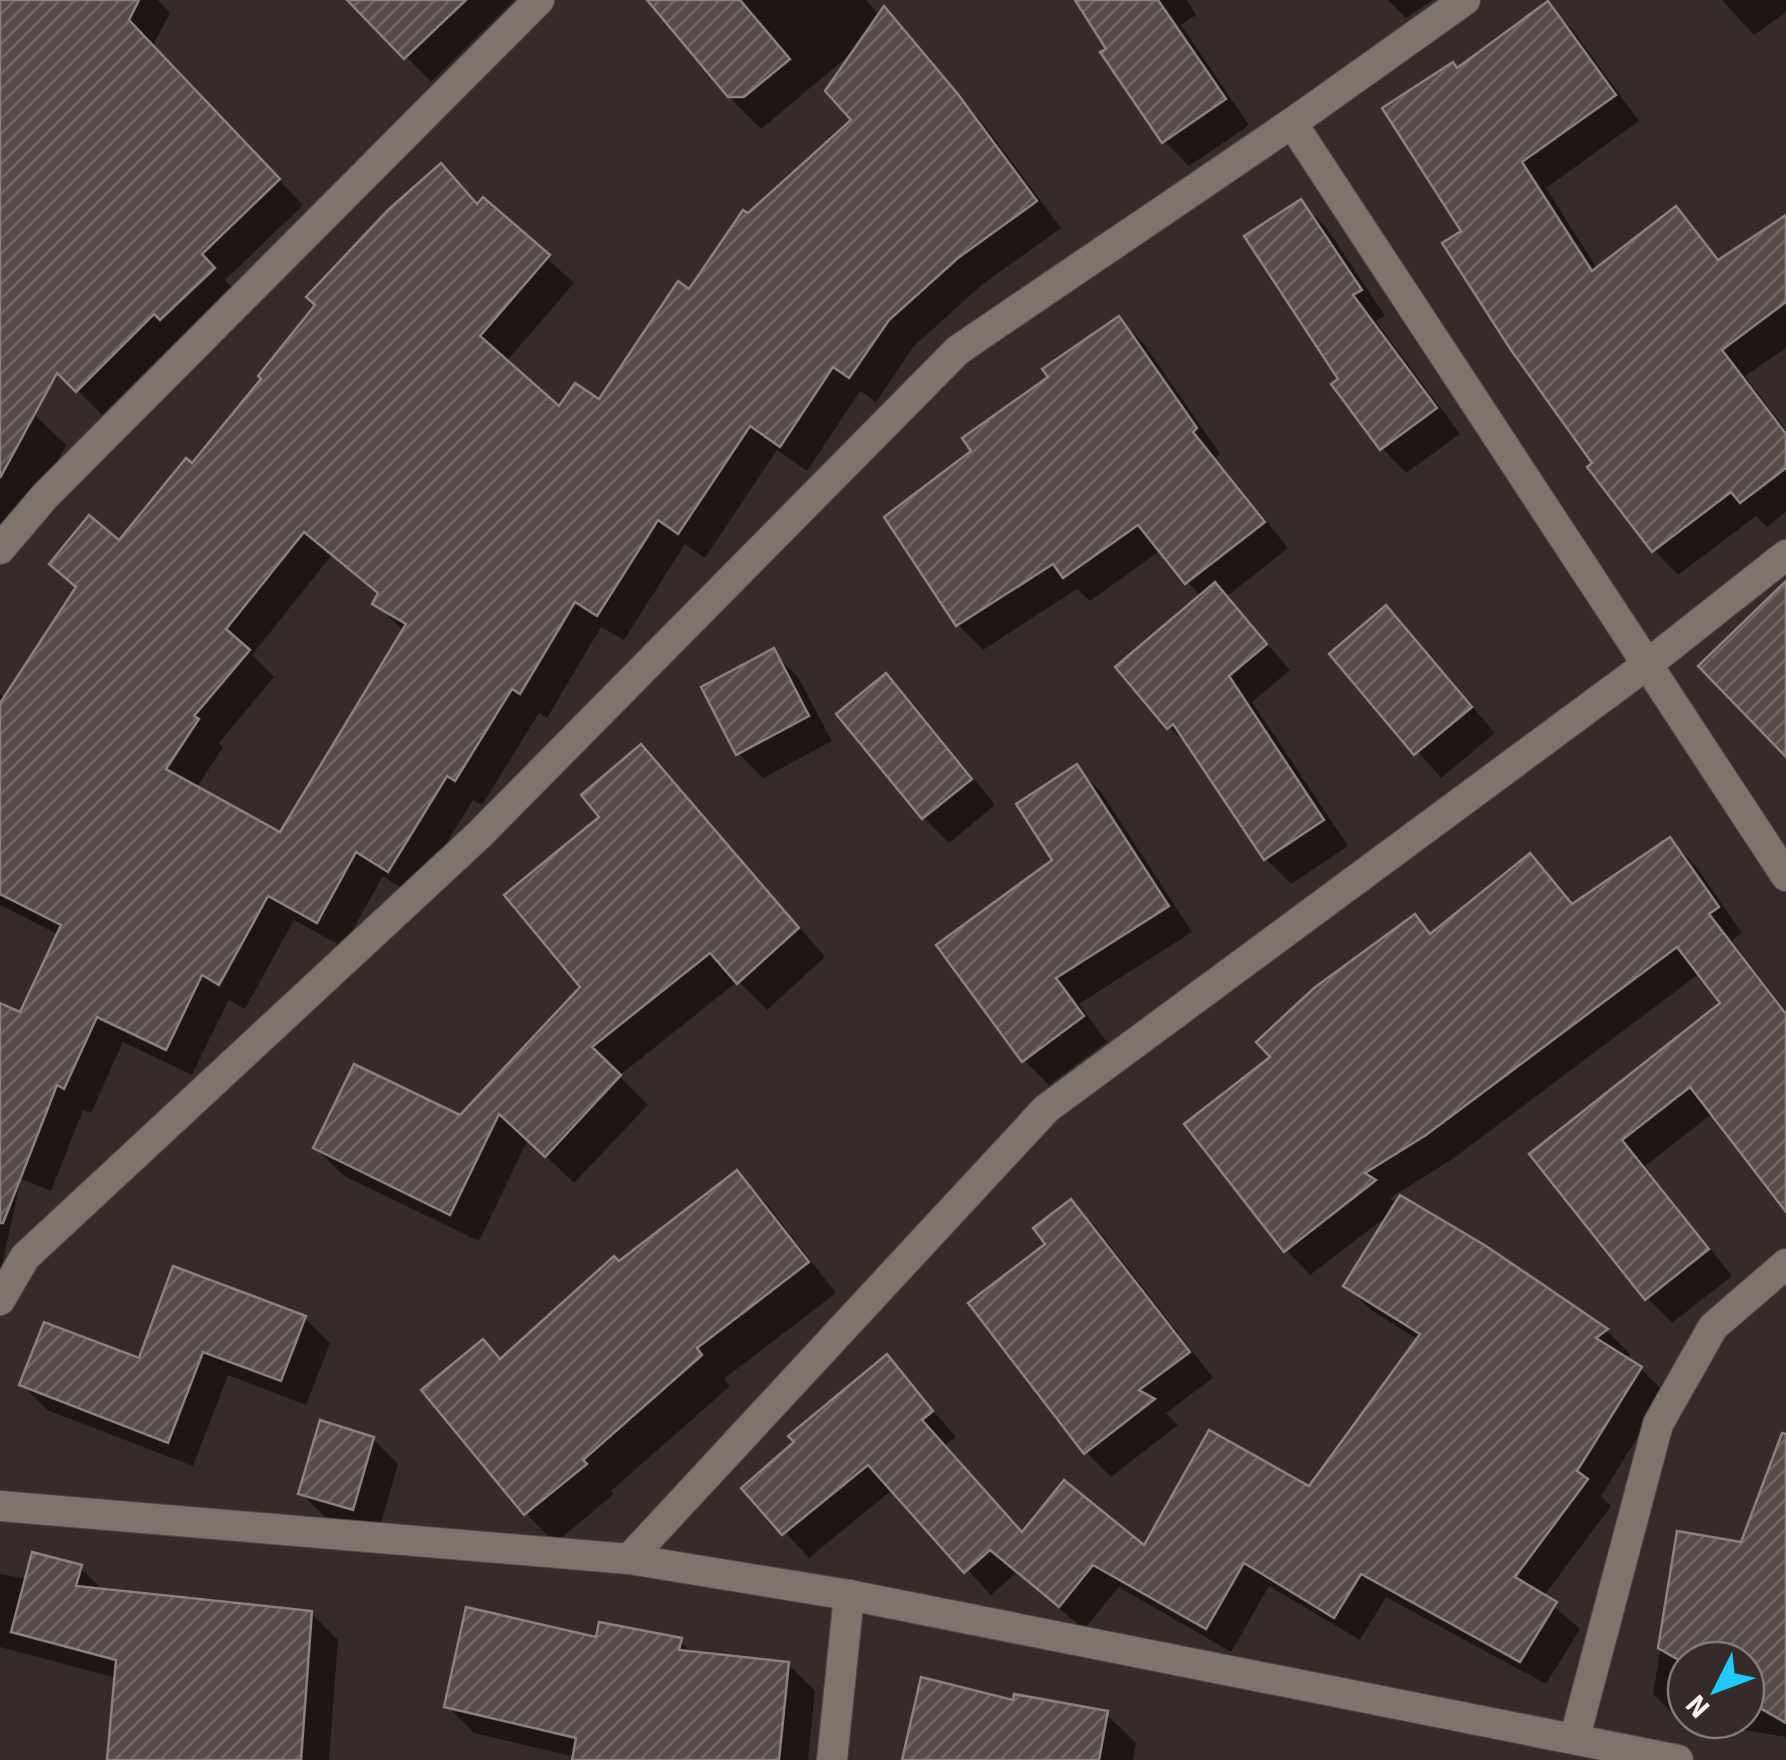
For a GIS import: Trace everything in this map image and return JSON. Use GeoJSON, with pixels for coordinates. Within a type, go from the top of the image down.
{"type":"FeatureCollection","features":[{"type":"Feature","properties":{"kind":"street"},"geometry":{"type":"LineString","coordinates":[[0,549],[44,496],[538,0]]}},
{"type":"Feature","properties":{"kind":"street"},"geometry":{"type":"LineString","coordinates":[[0,1300],[25,1257],[480,835],[958,350],[1292,124],[1465,0]]}},
{"type":"Feature","properties":{"kind":"street"},"geometry":{"type":"LineString","coordinates":[[1292,124],[1786,876]]}},
{"type":"Feature","properties":{"kind":"street"},"geometry":{"type":"LineString","coordinates":[[630,1559],[1046,1109],[1649,663],[1786,555]]}},
{"type":"Feature","properties":{"kind":"street"},"geometry":{"type":"LineString","coordinates":[[1574,1737],[1658,1424],[1713,1327],[1786,1264]]}},
{"type":"Feature","properties":{"kind":"street"},"geometry":{"type":"LineString","coordinates":[[0,1506],[630,1559],[849,1595],[1678,1760]]}},
{"type":"Feature","properties":{"kind":"street"},"geometry":{"type":"LineString","coordinates":[[832,1760],[849,1595]]}},
{"type":"Feature","properties":{"kind":"building"},"geometry":{"type":"Polygon","coordinates":[[[0,0],[139,0],[129,20],[280,179],[202,254],[215,268],[160,320],[154,314],[76,392],[57,373],[0,478],[0,0]]]}},
{"type":"Feature","properties":{"kind":"building"},"geometry":{"type":"Polygon","coordinates":[[[347,0],[466,0],[404,59],[347,0]]]}},
{"type":"Feature","properties":{"kind":"building"},"geometry":{"type":"Polygon","coordinates":[[[647,0],[740,0],[790,59],[744,97],[728,97],[647,0]]]}},
{"type":"Feature","properties":{"kind":"building"},"geometry":{"type":"Polygon","coordinates":[[[1075,0],[1158,0],[1226,99],[1162,143],[1100,52],[1106,49],[1075,0]]]}},
{"type":"Feature","properties":{"kind":"building"},"geometry":{"type":"Polygon","coordinates":[[[1548,1],[1616,95],[1522,162],[1592,271],[1676,206],[1718,260],[1786,215],[1786,302],[1722,350],[1786,434],[1786,468],[1740,503],[1731,492],[1652,552],[1587,467],[1592,463],[1511,350],[1442,243],[1461,231],[1382,108],[1453,62],[1457,68],[1548,1]]]}},
{"type":"Feature","properties":{"kind":"building"},"geometry":{"type":"Polygon","coordinates":[[[884,6],[957,93],[1037,201],[958,258],[889,320],[849,378],[833,367],[780,447],[750,426],[678,534],[658,520],[597,616],[575,602],[520,694],[512,689],[455,781],[447,776],[388,872],[356,852],[317,923],[268,896],[219,985],[202,975],[166,1050],[97,1017],[64,1089],[57,1085],[0,1223],[0,1003],[20,1012],[61,925],[0,894],[0,703],[76,587],[49,564],[89,515],[119,540],[186,458],[192,463],[261,379],[258,376],[315,305],[306,297],[388,210],[441,163],[477,204],[483,197],[550,255],[480,336],[559,406],[575,383],[599,399],[678,281],[689,289],[743,210],[748,213],[851,120],[825,91],[884,6]],[[304,532],[226,629],[250,650],[194,716],[199,719],[166,769],[280,832],[406,624],[372,604],[378,593],[304,532]]]}},
{"type":"Feature","properties":{"kind":"building"},"geometry":{"type":"Polygon","coordinates":[[[1301,199],[1362,290],[1353,295],[1437,408],[1380,450],[1331,384],[1338,379],[1244,236],[1301,199]]]}},
{"type":"Feature","properties":{"kind":"building"},"geometry":{"type":"Polygon","coordinates":[[[1119,316],[1197,428],[1193,432],[1265,522],[1185,584],[1138,525],[1063,578],[1053,564],[956,626],[884,517],[971,451],[962,438],[1048,377],[1042,369],[1119,316]]]}},
{"type":"Feature","properties":{"kind":"building"},"geometry":{"type":"Polygon","coordinates":[[[1786,581],[1786,757],[1698,666],[1786,581]]]}},
{"type":"Feature","properties":{"kind":"building"},"geometry":{"type":"Polygon","coordinates":[[[1215,582],[1267,644],[1229,676],[1324,820],[1264,860],[1173,724],[1167,729],[1115,667],[1215,582]]]}},
{"type":"Feature","properties":{"kind":"building"},"geometry":{"type":"Polygon","coordinates":[[[1386,605],[1472,707],[1414,755],[1329,654],[1386,605]]]}},
{"type":"Feature","properties":{"kind":"building"},"geometry":{"type":"Polygon","coordinates":[[[774,648],[809,716],[736,755],[701,687],[774,648]]]}},
{"type":"Feature","properties":{"kind":"building"},"geometry":{"type":"Polygon","coordinates":[[[886,673],[972,779],[922,819],[836,714],[886,673]]]}},
{"type":"Feature","properties":{"kind":"building"},"geometry":{"type":"Polygon","coordinates":[[[641,744],[799,928],[737,984],[710,953],[592,1047],[621,1075],[545,1157],[499,1114],[450,1215],[313,1148],[354,1064],[460,1115],[580,987],[504,895],[599,817],[581,795],[641,744]]]}},
{"type":"Feature","properties":{"kind":"building"},"geometry":{"type":"Polygon","coordinates":[[[1077,764],[1169,906],[1056,978],[1084,1016],[1022,1062],[936,945],[1052,860],[1016,804],[1077,764]]]}},
{"type":"Feature","properties":{"kind":"building"},"geometry":{"type":"Polygon","coordinates":[[[1670,837],[1719,907],[1709,914],[1786,1014],[1786,1212],[1690,1087],[1622,1140],[1709,1249],[1645,1300],[1529,1154],[1720,1003],[1677,947],[1426,1135],[1365,1173],[1376,1180],[1284,1252],[1184,1124],[1270,1057],[1256,1042],[1314,988],[1415,914],[1430,934],[1530,853],[1572,904],[1670,837]]]}},
{"type":"Feature","properties":{"kind":"building"},"geometry":{"type":"Polygon","coordinates":[[[737,1170],[809,1262],[697,1348],[702,1355],[583,1460],[587,1464],[524,1515],[421,1390],[483,1339],[500,1359],[614,1256],[619,1261],[737,1170]]]}},
{"type":"Feature","properties":{"kind":"building"},"geometry":{"type":"Polygon","coordinates":[[[1400,1195],[1486,1246],[1608,1329],[1596,1338],[1642,1367],[1577,1471],[1588,1479],[1515,1577],[1557,1602],[1520,1662],[1361,1574],[1334,1618],[1244,1563],[1206,1629],[1093,1565],[1059,1607],[990,1550],[964,1573],[868,1465],[782,1535],[741,1488],[794,1442],[788,1436],[887,1354],[933,1411],[922,1420],[1022,1532],[1064,1480],[1144,1545],[1209,1430],[1309,1486],[1420,1334],[1343,1286],[1400,1195]]]}},
{"type":"Feature","properties":{"kind":"building"},"geometry":{"type":"Polygon","coordinates":[[[1071,1199],[1190,1352],[1139,1390],[1155,1399],[1084,1454],[968,1303],[1045,1244],[1033,1228],[1071,1199]]]}},
{"type":"Feature","properties":{"kind":"building"},"geometry":{"type":"Polygon","coordinates":[[[173,1266],[306,1316],[281,1381],[203,1352],[168,1443],[19,1385],[44,1322],[139,1358],[173,1266]]]}},
{"type":"Feature","properties":{"kind":"building"},"geometry":{"type":"Polygon","coordinates":[[[320,1420],[374,1437],[353,1510],[298,1494],[320,1420]]]}},
{"type":"Feature","properties":{"kind":"building"},"geometry":{"type":"Polygon","coordinates":[[[1782,1433],[1786,1434],[1786,1723],[1766,1712],[1766,1640],[1666,1640],[1666,1653],[1658,1648],[1677,1531],[1741,1542],[1782,1433]]]}},
{"type":"Feature","properties":{"kind":"building"},"geometry":{"type":"Polygon","coordinates":[[[32,1552],[82,1565],[76,1586],[312,1611],[301,1760],[107,1760],[116,1660],[11,1632],[32,1552]]]}},
{"type":"Feature","properties":{"kind":"building"},"geometry":{"type":"Polygon","coordinates":[[[466,1607],[596,1637],[599,1622],[682,1638],[679,1650],[789,1662],[779,1760],[572,1760],[576,1738],[444,1707],[466,1607]]]}},
{"type":"Feature","properties":{"kind":"building"},"geometry":{"type":"Polygon","coordinates":[[[921,1677],[1013,1700],[1014,1694],[1108,1711],[1099,1760],[902,1760],[921,1677]]]}}]}
